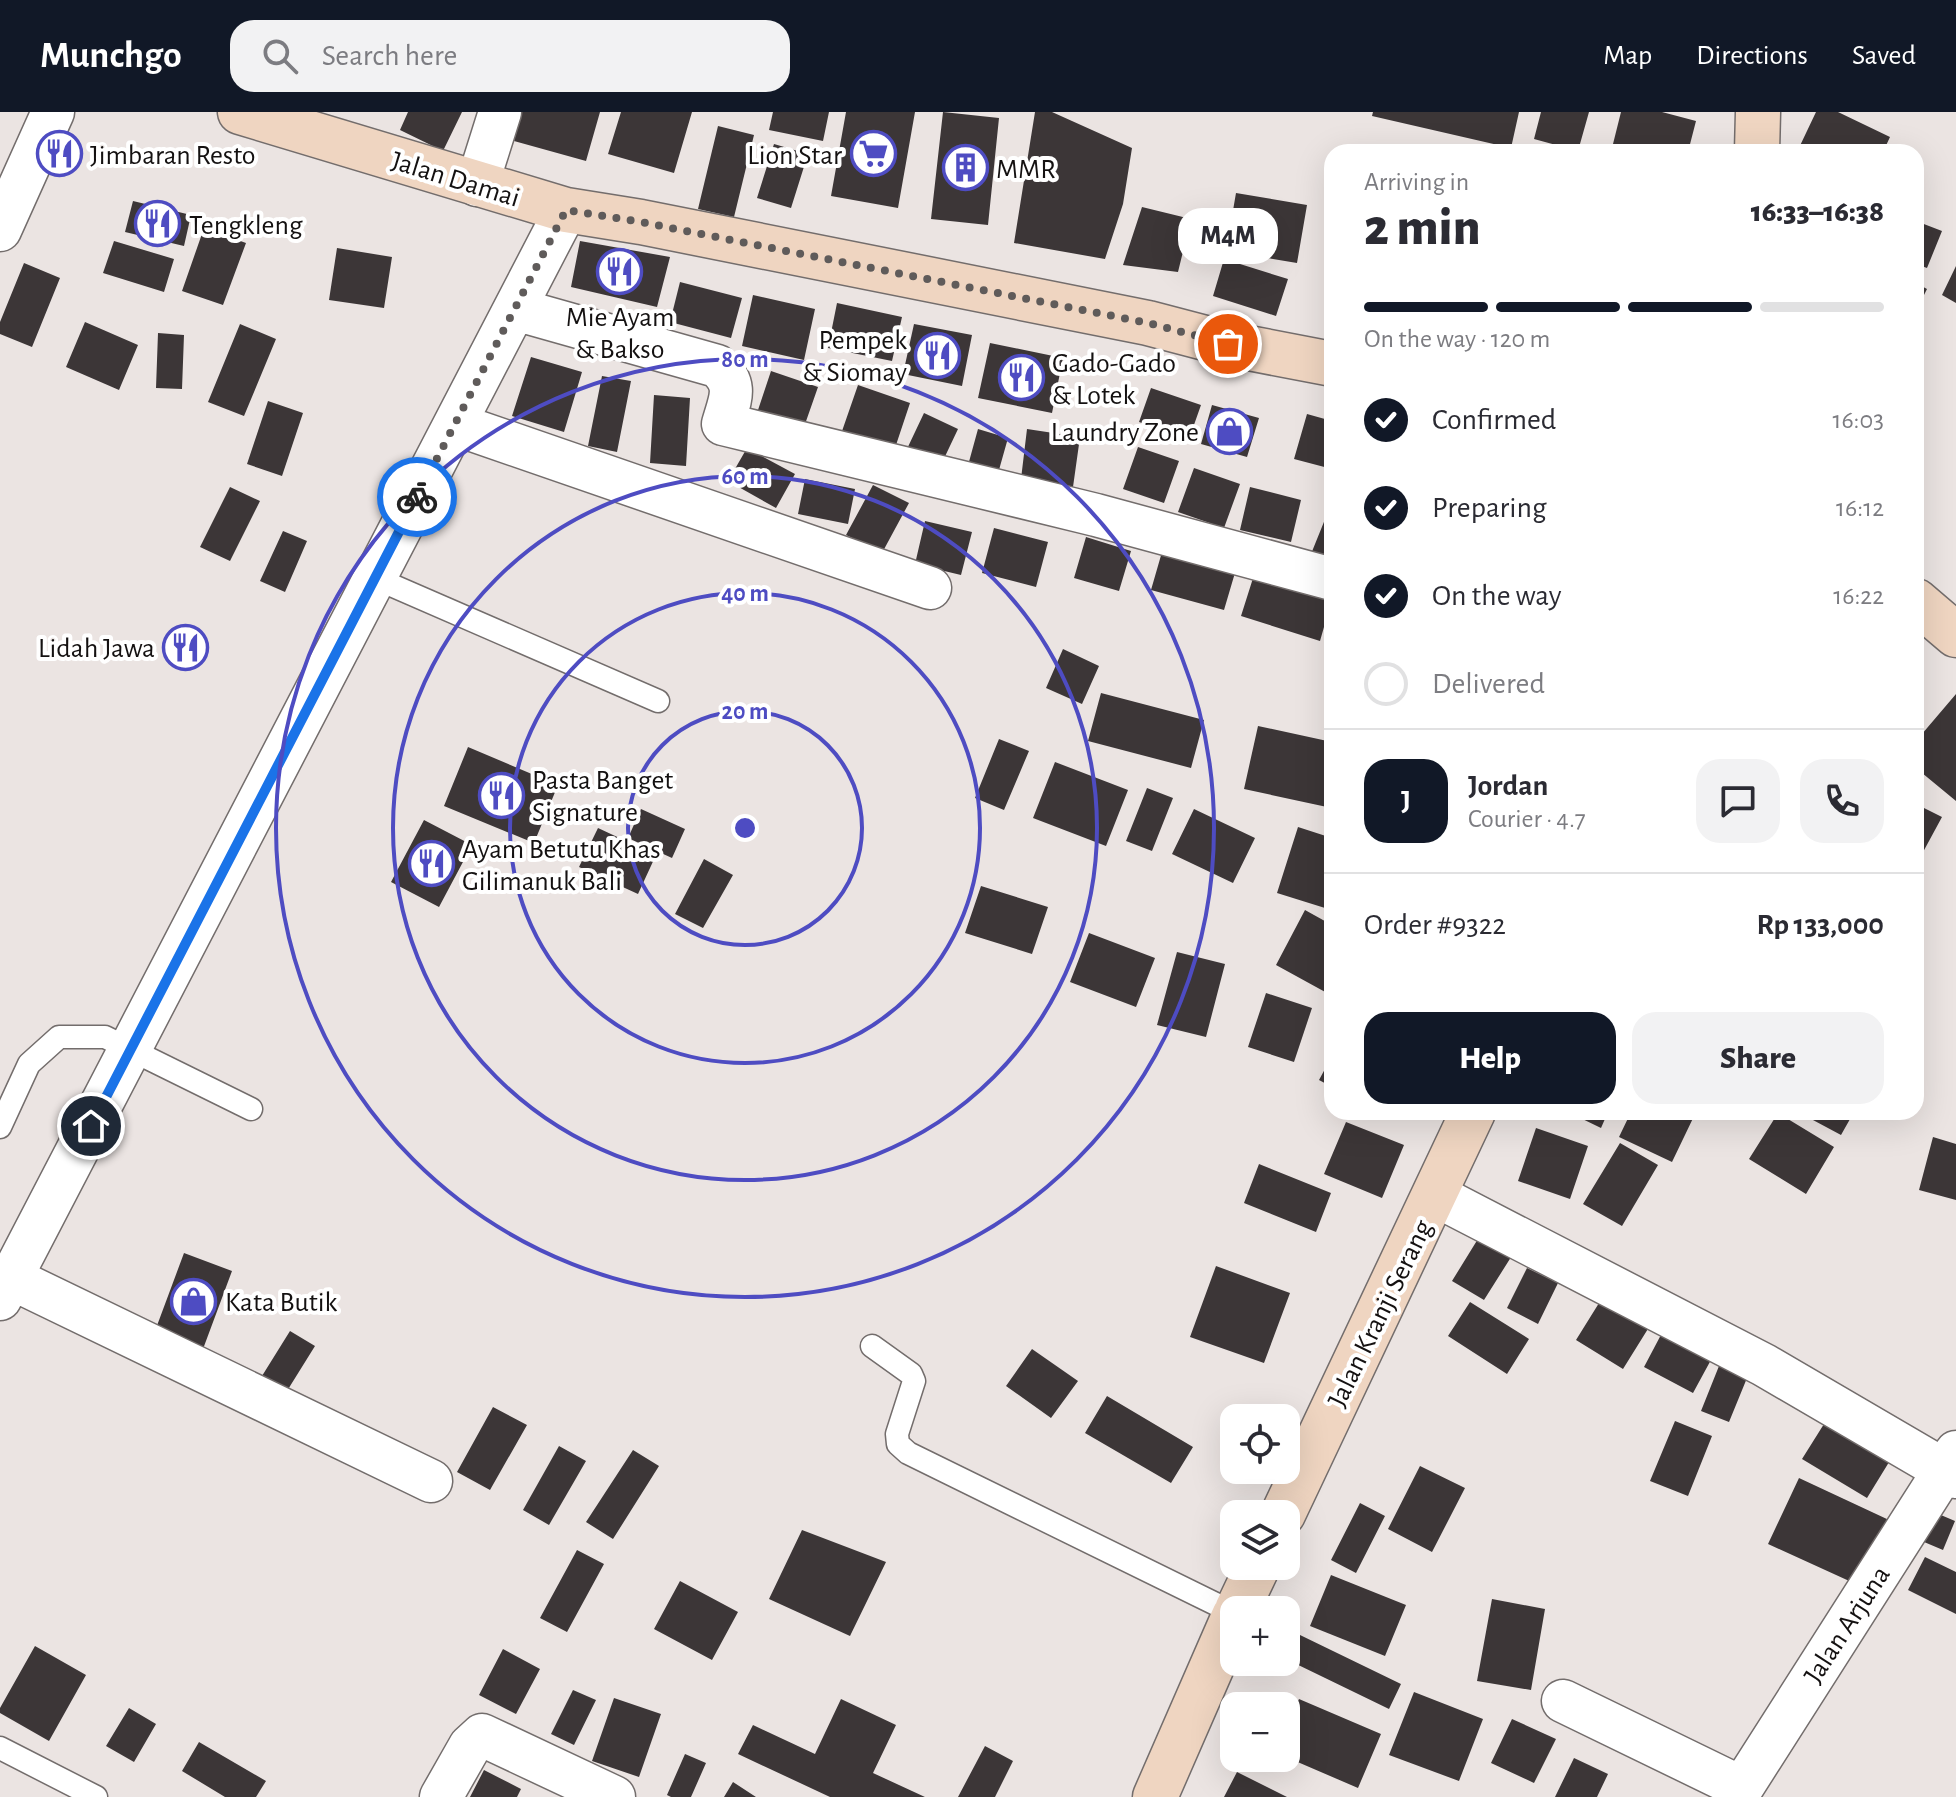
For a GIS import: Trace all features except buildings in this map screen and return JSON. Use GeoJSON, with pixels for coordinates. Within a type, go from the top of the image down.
{"type":"FeatureCollection","features":[{"type":"Feature","properties":{"kind":"main road","name":"Jalan Damai"},"geometry":{"type":"LineString","coordinates":[[240,112],[566,210],[641,222],[1148,323],[1228,344],[1324,362]]}},
{"type":"Feature","properties":{"kind":"main road"},"geometry":{"type":"LineString","coordinates":[[1924,608],[1956,635]]}},
{"type":"Feature","properties":{"kind":"main road","name":"Jalan Kranji Serang"},"geometry":{"type":"LineString","coordinates":[[1290,1500],[1469,1120]]}},
{"type":"Feature","properties":{"kind":"main road"},"geometry":{"type":"LineString","coordinates":[[1155,1797],[1220,1648]]}},
{"type":"Feature","properties":{"kind":"street"},"geometry":{"type":"LineString","coordinates":[[0,230],[53,112]]}},
{"type":"Feature","properties":{"kind":"street"},"geometry":{"type":"LineString","coordinates":[[477,185],[500,112]]}},
{"type":"Feature","properties":{"kind":"street"},"geometry":{"type":"LineString","coordinates":[[431,1481],[5,1289],[566,210]]}},
{"type":"Feature","properties":{"kind":"street"},"geometry":{"type":"LineString","coordinates":[[515,309],[717,366],[727,374],[731,383],[732,394],[723,424],[1096,515],[1324,577]]}},
{"type":"Feature","properties":{"kind":"street"},"geometry":{"type":"LineString","coordinates":[[455,424],[930,588]]}},
{"type":"Feature","properties":{"kind":"street"},"geometry":{"type":"LineString","coordinates":[[1435,1195],[1764,1365],[1952,1467]]}},
{"type":"Feature","properties":{"kind":"street","name":"Jalan Arjuna"},"geometry":{"type":"LineString","coordinates":[[1739,1792],[1952,1467]]}},
{"type":"Feature","properties":{"kind":"street"},"geometry":{"type":"LineString","coordinates":[[1563,1701],[1739,1792]]}},
{"type":"Feature","properties":{"kind":"street"},"geometry":{"type":"LineString","coordinates":[[441,1797],[470,1746],[482,1735],[594,1793]]}},
{"type":"Feature","properties":{"kind":"lane"},"geometry":{"type":"LineString","coordinates":[[375,578],[658,701]]}},
{"type":"Feature","properties":{"kind":"lane"},"geometry":{"type":"LineString","coordinates":[[0,1127],[29,1064],[59,1037],[105,1037],[251,1109]]}},
{"type":"Feature","properties":{"kind":"lane"},"geometry":{"type":"LineString","coordinates":[[872,1346],[911,1374],[914,1381],[897,1434],[898,1444],[908,1453],[1220,1606]]}},
{"type":"Feature","properties":{"kind":"lane"},"geometry":{"type":"LineString","coordinates":[[0,1748],[96,1797]]}},
{"type":"Feature","properties":{"kind":"way so far"},"geometry":{"type":"LineString","coordinates":[[417,497],[566,210],[641,222],[1148,323],[1228,344]]}},
{"type":"Feature","properties":{"kind":"place","name":"Jimbaran Resto"},"geometry":{"type":"Point","coordinates":[59,154]}},
{"type":"Feature","properties":{"kind":"place","name":"Lion Star"},"geometry":{"type":"Point","coordinates":[873,154]}},
{"type":"Feature","properties":{"kind":"place","name":"MMR"},"geometry":{"type":"Point","coordinates":[965,168]}},
{"type":"Feature","properties":{"kind":"place","name":"Tengkleng"},"geometry":{"type":"Point","coordinates":[158,224]}},
{"type":"Feature","properties":{"kind":"place","name":"Mie Ayam & Bakso"},"geometry":{"type":"Point","coordinates":[620,272]}},
{"type":"Feature","properties":{"kind":"place","name":"M4M"},"geometry":{"type":"Point","coordinates":[1228,344]}},
{"type":"Feature","properties":{"kind":"place","name":"Pempek & Siomay"},"geometry":{"type":"Point","coordinates":[938,355]}},
{"type":"Feature","properties":{"kind":"place","name":"Gado-Gado & Lotek"},"geometry":{"type":"Point","coordinates":[1021,378]}},
{"type":"Feature","properties":{"kind":"place","name":"Laundry Zone"},"geometry":{"type":"Point","coordinates":[1230,431]}},
{"type":"Feature","properties":{"kind":"place","name":"Lidah Jawa"},"geometry":{"type":"Point","coordinates":[186,647]}},
{"type":"Feature","properties":{"kind":"place","name":"Pasta Banget Signature"},"geometry":{"type":"Point","coordinates":[501,795]}},
{"type":"Feature","properties":{"kind":"place","name":"Ayam Betutu Khas Gilimanuk Bali"},"geometry":{"type":"Point","coordinates":[431,864]}},
{"type":"Feature","properties":{"kind":"place","name":"Kata Butik"},"geometry":{"type":"Point","coordinates":[194,1301]}},
{"type":"Feature","properties":{"kind":"route"},"geometry":{"type":"LineString","coordinates":[[91,1126],[417,497]]}}]}
